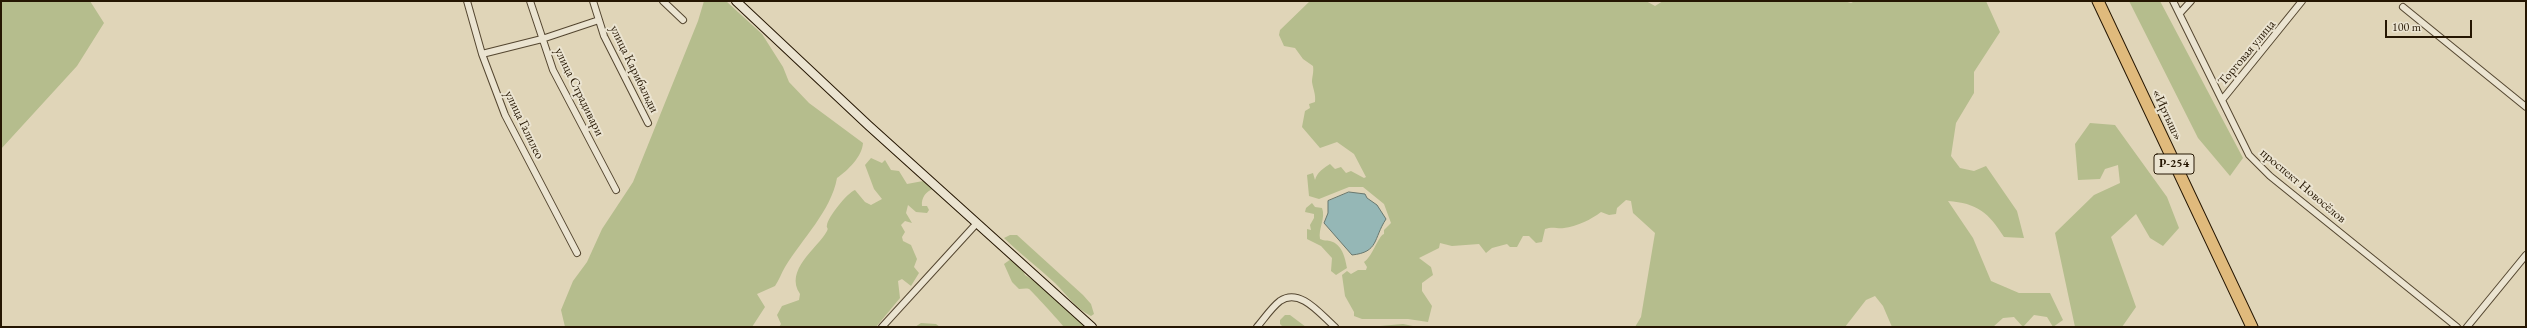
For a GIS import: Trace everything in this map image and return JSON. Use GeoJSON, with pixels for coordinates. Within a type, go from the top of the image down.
{"type":"FeatureCollection","features":[{"type":"Feature","properties":{"kind":"highway","name":"«Иртыш»"},"geometry":{"type":"LineString","coordinates":[[2098,1],[2252,327]]}},
{"type":"Feature","properties":{"kind":"street","name":"улица Галилео"},"geometry":{"type":"LineString","coordinates":[[467,1],[482,54],[505,115],[577,253]]}},
{"type":"Feature","properties":{"kind":"street","name":"улица Страдивари"},"geometry":{"type":"LineString","coordinates":[[530,1],[553,70],[616,190]]}},
{"type":"Feature","properties":{"kind":"street","name":"улица Карибальди"},"geometry":{"type":"LineString","coordinates":[[593,1],[604,36],[648,123]]}},
{"type":"Feature","properties":{"kind":"street"},"geometry":{"type":"LineString","coordinates":[[664,1],[683,20]]}},
{"type":"Feature","properties":{"kind":"street"},"geometry":{"type":"LineString","coordinates":[[736,1],[878,134],[1092,327]]}},
{"type":"Feature","properties":{"kind":"street","name":"проспект Новосёлов"},"geometry":{"type":"LineString","coordinates":[[2173,1],[2180,12],[2249,155],[2268,174],[2457,327]]}},
{"type":"Feature","properties":{"kind":"street"},"geometry":{"type":"LineString","coordinates":[[2180,12],[2191,1]]}},
{"type":"Feature","properties":{"kind":"street","name":"Торговая улица"},"geometry":{"type":"LineString","coordinates":[[2222,100],[2302,1]]}},
{"type":"Feature","properties":{"kind":"street"},"geometry":{"type":"LineString","coordinates":[[2403,7],[2526,107]]}},
{"type":"Feature","properties":{"kind":"street"},"geometry":{"type":"LineString","coordinates":[[482,54],[542,39],[599,20]]}},
{"type":"Feature","properties":{"kind":"street"},"geometry":{"type":"LineString","coordinates":[[882,327],[977,223]]}},
{"type":"Feature","properties":{"kind":"street"},"geometry":{"type":"LineString","coordinates":[[2467,327],[2526,255]]}},
{"type":"Feature","properties":{"kind":"street"},"geometry":{"type":"LineString","coordinates":[[1257,327],[1281,301],[1294,297],[1306,301],[1335,327]]}},
{"type":"Feature","properties":{"kind":"green space"},"geometry":{"type":"Polygon","coordinates":[[[1,1],[90,1],[104,23],[77,66],[1,149],[1,1]]]}},
{"type":"Feature","properties":{"kind":"green space"},"geometry":{"type":"Polygon","coordinates":[[[704,1],[726,1],[762,34],[783,67],[789,82],[809,103],[863,143],[860,153],[850,167],[837,178],[829,202],[792,256],[775,286],[757,294],[765,307],[752,327],[565,327],[561,310],[573,281],[587,262],[602,229],[633,182],[698,21],[704,1]]]}},
{"type":"Feature","properties":{"kind":"green space"},"geometry":{"type":"Polygon","coordinates":[[[1310,1],[1646,1],[1655,6],[1663,1],[1844,1],[1851,3],[1855,1],[1986,1],[2000,32],[1974,72],[1974,93],[1956,123],[1951,156],[1960,168],[1974,171],[1986,166],[2017,211],[2024,238],[2004,237],[1993,222],[1975,207],[1948,201],[1973,238],[1991,281],[2019,293],[2050,293],[2063,320],[2053,327],[2047,317],[2034,315],[2023,327],[2014,317],[2003,318],[1993,327],[1892,327],[1883,306],[1875,296],[1866,300],[1845,327],[1635,327],[1641,317],[1655,233],[1633,213],[1631,201],[1626,200],[1617,208],[1616,214],[1609,215],[1601,212],[1589,220],[1574,226],[1545,229],[1542,242],[1536,243],[1529,236],[1523,236],[1517,247],[1510,247],[1507,244],[1492,248],[1486,253],[1479,244],[1452,246],[1440,243],[1439,248],[1419,258],[1431,267],[1433,275],[1422,283],[1422,291],[1432,306],[1428,322],[1408,319],[1362,319],[1354,316],[1354,312],[1345,296],[1342,275],[1347,271],[1351,274],[1358,270],[1366,270],[1367,267],[1364,262],[1384,234],[1384,230],[1391,223],[1384,204],[1363,187],[1349,187],[1319,199],[1309,196],[1307,175],[1313,173],[1315,180],[1319,172],[1330,164],[1335,169],[1341,167],[1346,173],[1351,171],[1364,178],[1366,177],[1354,154],[1337,142],[1320,148],[1302,127],[1305,111],[1310,108],[1309,104],[1315,102],[1312,82],[1313,66],[1303,59],[1295,48],[1284,46],[1279,35],[1280,30],[1310,1]]]}},
{"type":"Feature","properties":{"kind":"green space"},"geometry":{"type":"Polygon","coordinates":[[[2129,1],[2160,1],[2243,158],[2230,176],[2198,138],[2129,1]]]}},
{"type":"Feature","properties":{"kind":"green space"},"geometry":{"type":"Polygon","coordinates":[[[2090,123],[2115,125],[2167,197],[2179,228],[2163,246],[2150,238],[2136,214],[2111,237],[2136,307],[2122,327],[2075,327],[2055,233],[2094,195],[2120,183],[2118,165],[2105,169],[2100,179],[2078,180],[2075,144],[2090,123]]]}},
{"type":"Feature","properties":{"kind":"green space"},"geometry":{"type":"Polygon","coordinates":[[[871,158],[882,163],[885,160],[891,170],[899,171],[907,184],[923,181],[931,184],[933,189],[924,195],[922,200],[922,206],[927,206],[929,210],[927,213],[916,212],[908,205],[906,213],[912,223],[905,221],[901,225],[905,232],[902,237],[903,241],[911,245],[917,259],[914,267],[919,273],[911,286],[902,279],[898,281],[900,298],[876,327],[779,327],[781,324],[777,315],[782,306],[799,300],[800,294],[796,285],[796,277],[799,268],[827,231],[828,221],[838,206],[855,190],[865,202],[871,205],[882,199],[874,189],[865,165],[871,158]]]}},
{"type":"Feature","properties":{"kind":"green space"},"geometry":{"type":"Polygon","coordinates":[[[1312,203],[1315,207],[1322,208],[1323,212],[1320,239],[1330,241],[1337,245],[1344,255],[1347,268],[1336,275],[1331,271],[1332,258],[1321,246],[1307,239],[1307,229],[1311,230],[1310,225],[1314,218],[1314,214],[1305,212],[1306,208],[1312,203]]]}},
{"type":"Feature","properties":{"kind":"green space"},"geometry":{"type":"Polygon","coordinates":[[[1010,235],[1017,235],[1083,295],[1091,304],[1094,314],[1091,316],[1080,309],[1055,283],[1016,250],[1004,238],[1010,235]]]}},
{"type":"Feature","properties":{"kind":"green space"},"geometry":{"type":"Polygon","coordinates":[[[1011,259],[1023,270],[1025,275],[1036,282],[1085,327],[1064,327],[1029,289],[1019,289],[1012,282],[1004,264],[1011,259]]]}},
{"type":"Feature","properties":{"kind":"green space"},"geometry":{"type":"Polygon","coordinates":[[[1285,315],[1290,315],[1306,327],[1283,327],[1280,324],[1280,320],[1285,315]]]}},
{"type":"Feature","properties":{"kind":"green space"},"geometry":{"type":"Polygon","coordinates":[[[921,323],[936,324],[940,327],[915,327],[921,323]]]}},
{"type":"Feature","properties":{"kind":"green space"},"geometry":{"type":"Polygon","coordinates":[[[1403,324],[1418,327],[1377,327],[1380,326],[1403,324]]]}},
{"type":"Feature","properties":{"kind":"water"},"geometry":{"type":"Polygon","coordinates":[[[1349,192],[1365,194],[1367,198],[1377,205],[1386,219],[1371,248],[1367,251],[1352,255],[1324,223],[1328,213],[1328,201],[1349,192]]]}}]}
